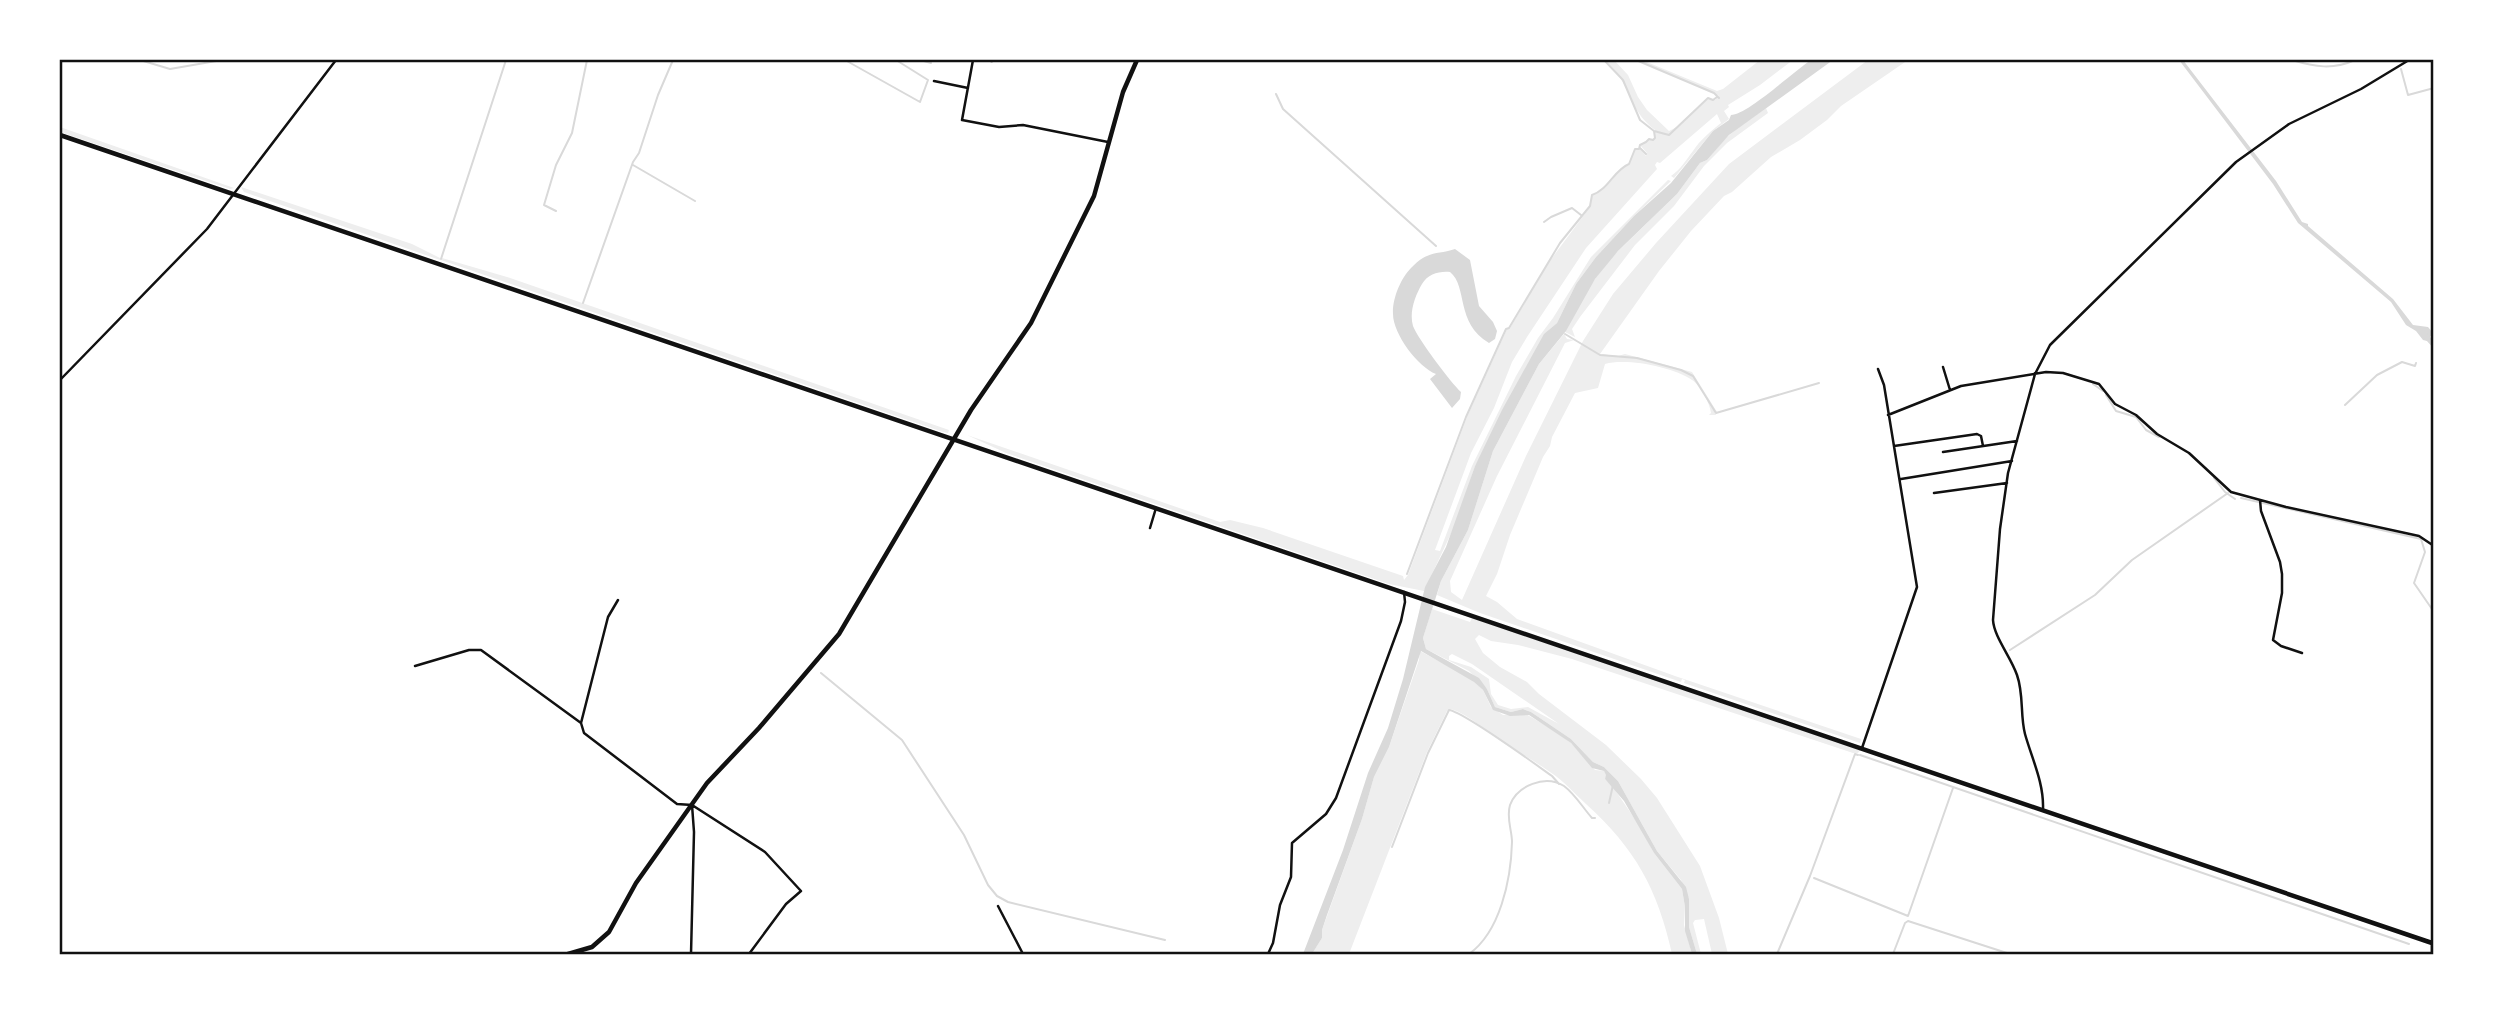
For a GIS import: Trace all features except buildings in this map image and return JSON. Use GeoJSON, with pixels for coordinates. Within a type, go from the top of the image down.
{"type":"FeatureCollection","features":[{"type":"Feature","properties":{"kind":"main road"},"geometry":{"type":"LineString","coordinates":[[568,954],[592,947],[609,932],[636,883],[707,783],[759,728],[839,634],[971,410],[1031,323],[1094,196],[1123,92],[1137,60]]}},
{"type":"Feature","properties":{"kind":"main road"},"geometry":{"type":"LineString","coordinates":[[60,135],[2433,941],[2432,954]]}},
{"type":"Feature","properties":{"kind":"street"},"geometry":{"type":"LineString","coordinates":[[60,380],[180,259],[235,194],[335,60]]}},
{"type":"Feature","properties":{"kind":"street"},"geometry":{"type":"LineString","coordinates":[[973,60],[962,120],[999,127],[1030,126],[1110,142]]}},
{"type":"Feature","properties":{"kind":"street"},"geometry":{"type":"LineString","coordinates":[[984,60],[992,61]]}},
{"type":"Feature","properties":{"kind":"street"},"geometry":{"type":"LineString","coordinates":[[2043,809],[2044,800],[2025,735],[2021,689],[2010,656],[1993,625],[2000,529],[2007,482],[2035,374],[2050,345],[2063,331],[2249,153],[2289,124],[2361,89],[2409,60]]}},
{"type":"Feature","properties":{"kind":"street"},"geometry":{"type":"LineString","coordinates":[[934,81],[968,88]]}},
{"type":"Feature","properties":{"kind":"street"},"geometry":{"type":"LineString","coordinates":[[1943,367],[1950,390]]}},
{"type":"Feature","properties":{"kind":"street"},"geometry":{"type":"LineString","coordinates":[[1862,748],[1917,587],[1884,385],[1878,369]]}},
{"type":"Feature","properties":{"kind":"street"},"geometry":{"type":"LineString","coordinates":[[1888,415],[1950,390],[2035,374],[2063,373],[2093,381],[2103,388],[2115,404],[2136,415],[2157,434],[2189,453],[2231,492],[2418,536],[2434,546]]}},
{"type":"Feature","properties":{"kind":"street"},"geometry":{"type":"LineString","coordinates":[[1894,446],[1977,434],[1981,436],[1983,446]]}},
{"type":"Feature","properties":{"kind":"street"},"geometry":{"type":"LineString","coordinates":[[1943,452],[2017,441]]}},
{"type":"Feature","properties":{"kind":"street"},"geometry":{"type":"LineString","coordinates":[[1899,480],[2012,461]]}},
{"type":"Feature","properties":{"kind":"street"},"geometry":{"type":"LineString","coordinates":[[1934,493],[2007,482]]}},
{"type":"Feature","properties":{"kind":"street"},"geometry":{"type":"LineString","coordinates":[[2260,500],[2282,574],[2282,593],[2273,640],[2281,646],[2302,653]]}},
{"type":"Feature","properties":{"kind":"street"},"geometry":{"type":"LineString","coordinates":[[1150,527],[1156,508]]}},
{"type":"Feature","properties":{"kind":"street"},"geometry":{"type":"LineString","coordinates":[[1268,954],[1290,877],[1292,843],[1326,814],[1336,797],[1401,621],[1404,592]]}},
{"type":"Feature","properties":{"kind":"street"},"geometry":{"type":"LineString","coordinates":[[618,600],[608,617],[581,723],[584,733],[677,804],[692,805],[765,852],[801,891],[786,904],[749,954]]}},
{"type":"Feature","properties":{"kind":"street"},"geometry":{"type":"LineString","coordinates":[[415,666],[469,650],[481,650],[581,723]]}},
{"type":"Feature","properties":{"kind":"street"},"geometry":{"type":"LineString","coordinates":[[691,954],[694,832],[692,805]]}},
{"type":"Feature","properties":{"kind":"street"},"geometry":{"type":"LineString","coordinates":[[998,906],[1023,954]]}},
{"type":"Feature","properties":{"kind":"shaded area"},"geometry":{"type":"Polygon","coordinates":[[[1605,60],[1614,60],[1628,75],[1647,110],[1669,131],[1679,126],[1708,99],[1715,100],[1719,96],[1637,60],[1717,91],[1760,60],[1793,60],[1728,105],[1724,111],[1729,119],[1713,131],[1674,178],[1671,176],[1699,143],[1721,123],[1717,114],[1660,163],[1657,162],[1657,169],[1586,248],[1512,362],[1494,408],[1471,453],[1435,550],[1440,551],[1472,466],[1516,376],[1538,338],[1591,257],[1668,180],[1671,181],[1596,257],[1576,284],[1557,323],[1549,330],[1475,466],[1456,523],[1424,591],[1389,584],[1006,453],[967,435],[1220,522],[1230,520],[1263,528],[1403,576],[1404,580],[1467,417],[1507,329],[1549,262],[1590,207],[1592,195],[1603,189],[1629,165],[1635,149],[1640,149],[1646,156],[1647,153],[1640,145],[1655,138],[1655,130],[1639,113],[1620,77],[1605,60]]]}},
{"type":"Feature","properties":{"kind":"shaded area"},"geometry":{"type":"Polygon","coordinates":[[[1811,60],[1833,60],[1729,135],[1707,160],[1700,163],[1677,194],[1618,251],[1595,279],[1566,331],[1539,364],[1493,451],[1468,530],[1441,581],[1423,638],[1426,649],[1479,678],[1495,707],[1511,712],[1523,709],[1531,712],[1571,739],[1593,762],[1604,767],[1618,781],[1657,851],[1686,887],[1689,927],[1697,954],[1692,954],[1685,931],[1682,889],[1654,853],[1624,801],[1605,779],[1604,771],[1592,768],[1571,743],[1529,715],[1510,716],[1493,710],[1483,690],[1474,682],[1421,651],[1389,747],[1374,777],[1362,819],[1322,930],[1322,938],[1312,954],[1303,954],[1343,850],[1368,773],[1388,728],[1425,587],[1446,547],[1475,466],[1544,334],[1557,323],[1576,284],[1596,257],[1634,216],[1671,183],[1713,131],[1729,120],[1731,115],[1748,108],[1811,60]]]}},
{"type":"Feature","properties":{"kind":"shaded area"},"geometry":{"type":"Polygon","coordinates":[[[1868,60],[1908,60],[1841,106],[1800,140],[1771,157],[1724,196],[1659,271],[1600,354],[1625,354],[1692,372],[1717,412],[1716,415],[1709,415],[1711,413],[1707,399],[1695,382],[1684,375],[1637,363],[1605,364],[1598,388],[1575,393],[1552,437],[1486,596],[1517,619],[1861,739],[1860,743],[1684,683],[1685,680],[1682,679],[1681,682],[1480,613],[1437,595],[1441,581],[1468,530],[1493,451],[1539,364],[1564,334],[1567,339],[1574,340],[1565,343],[1497,476],[1450,581],[1451,592],[1462,600],[1526,456],[1583,341],[1613,294],[1729,164],[1868,60]]]}},
{"type":"Feature","properties":{"kind":"shaded area"},"geometry":{"type":"Polygon","coordinates":[[[2179,60],[2183,60],[2276,181],[2302,222],[2308,224],[2393,299],[2413,325],[2428,327],[2433,333],[2427,341],[2406,325],[2391,302],[2298,223],[2273,184],[2179,60]]]}},
{"type":"Feature","properties":{"kind":"shaded area"},"geometry":{"type":"Polygon","coordinates":[[[1766,108],[1768,113],[1727,143],[1704,166],[1674,206],[1635,245],[1572,329],[1575,337],[1565,332],[1586,291],[1609,260],[1677,194],[1700,163],[1707,160],[1735,130],[1766,108]]]}},
{"type":"Feature","properties":{"kind":"shaded area"},"geometry":{"type":"Polygon","coordinates":[[[60,127],[234,188],[230,189],[60,132],[60,127]]]}},
{"type":"Feature","properties":{"kind":"shaded area"},"geometry":{"type":"Polygon","coordinates":[[[241,187],[412,244],[440,260],[244,192],[241,187]]]}},
{"type":"Feature","properties":{"kind":"shaded area"},"geometry":{"type":"Polygon","coordinates":[[[1455,249],[1470,260],[1479,306],[1497,331],[1495,339],[1489,343],[1478,335],[1466,315],[1459,286],[1450,272],[1434,274],[1422,284],[1413,304],[1413,326],[1421,341],[1461,392],[1460,399],[1452,408],[1430,379],[1436,374],[1414,357],[1402,340],[1394,322],[1393,308],[1404,277],[1417,262],[1428,256],[1455,249]]]}},
{"type":"Feature","properties":{"kind":"shaded area"},"geometry":{"type":"Polygon","coordinates":[[[442,258],[507,277],[949,430],[948,433],[441,260],[442,258]]]}},
{"type":"Feature","properties":{"kind":"shaded area"},"geometry":{"type":"Polygon","coordinates":[[[1432,609],[1470,622],[1472,618],[1860,750],[1853,753],[1572,659],[1491,641],[1479,635],[1475,639],[1483,653],[1500,667],[1527,682],[1606,745],[1657,798],[1700,866],[1719,918],[1728,954],[1712,954],[1704,919],[1695,920],[1693,923],[1701,954],[1697,954],[1689,927],[1689,899],[1681,880],[1657,851],[1618,781],[1604,767],[1593,762],[1571,739],[1531,712],[1523,709],[1511,712],[1495,707],[1487,689],[1469,671],[1426,649],[1423,638],[1432,609]],[[1452,654],[1449,656],[1449,660],[1471,667],[1489,679],[1491,694],[1498,705],[1511,709],[1528,707],[1559,724],[1472,664],[1452,654]]]}},
{"type":"Feature","properties":{"kind":"shaded area"},"geometry":{"type":"Polygon","coordinates":[[[1420,651],[1470,678],[1483,690],[1491,707],[1503,715],[1526,714],[1571,743],[1595,770],[1604,771],[1607,775],[1605,779],[1641,828],[1654,853],[1682,889],[1684,925],[1692,954],[1672,954],[1652,890],[1631,854],[1603,820],[1555,776],[1472,720],[1451,709],[1447,711],[1427,752],[1349,954],[1312,954],[1322,938],[1322,930],[1362,819],[1374,777],[1389,747],[1420,651]]]}},
{"type":"Feature","properties":{"kind":"waterway"},"geometry":{"type":"LineString","coordinates":[[140,60],[170,69],[222,60]]}},
{"type":"Feature","properties":{"kind":"waterway"},"geometry":{"type":"LineString","coordinates":[[441,259],[506,60]]}},
{"type":"Feature","properties":{"kind":"waterway"},"geometry":{"type":"LineString","coordinates":[[556,211],[544,205],[556,165],[572,133],[587,60]]}},
{"type":"Feature","properties":{"kind":"waterway"},"geometry":{"type":"LineString","coordinates":[[583,303],[673,60]]}},
{"type":"Feature","properties":{"kind":"waterway"},"geometry":{"type":"LineString","coordinates":[[845,60],[920,102],[928,80],[896,60]]}},
{"type":"Feature","properties":{"kind":"waterway"},"geometry":{"type":"LineString","coordinates":[[920,60],[931,63]]}},
{"type":"Feature","properties":{"kind":"waterway"},"geometry":{"type":"LineString","coordinates":[[1407,574],[1466,417],[1506,329],[1560,243],[1590,206],[1592,195],[1629,164],[1635,149],[1655,138],[1654,131],[1640,120],[1623,80],[1604,60]]}},
{"type":"Feature","properties":{"kind":"waterway"},"geometry":{"type":"LineString","coordinates":[[1636,60],[1714,93],[1719,98]]}},
{"type":"Feature","properties":{"kind":"waterway"},"geometry":{"type":"LineString","coordinates":[[2292,60],[2324,66],[2355,60]]}},
{"type":"Feature","properties":{"kind":"waterway"},"geometry":{"type":"LineString","coordinates":[[2401,69],[2408,95],[2434,88]]}},
{"type":"Feature","properties":{"kind":"waterway"},"geometry":{"type":"LineString","coordinates":[[1276,94],[1283,109],[1436,246]]}},
{"type":"Feature","properties":{"kind":"waterway"},"geometry":{"type":"LineString","coordinates":[[1654,131],[1669,135],[1708,98],[1713,100],[1717,97]]}},
{"type":"Feature","properties":{"kind":"waterway"},"geometry":{"type":"LineString","coordinates":[[1640,148],[1646,154]]}},
{"type":"Feature","properties":{"kind":"waterway"},"geometry":{"type":"LineString","coordinates":[[633,165],[695,201]]}},
{"type":"Feature","properties":{"kind":"waterway"},"geometry":{"type":"LineString","coordinates":[[1544,222],[1572,208],[1581,215]]}},
{"type":"Feature","properties":{"kind":"waterway"},"geometry":{"type":"LineString","coordinates":[[1565,334],[1600,355],[1637,358],[1693,376],[1716,413],[1819,383]]}},
{"type":"Feature","properties":{"kind":"waterway"},"geometry":{"type":"LineString","coordinates":[[2424,334],[2434,345]]}},
{"type":"Feature","properties":{"kind":"waterway"},"geometry":{"type":"LineString","coordinates":[[2345,405],[2377,375],[2402,362],[2415,366],[2416,363]]}},
{"type":"Feature","properties":{"kind":"waterway"},"geometry":{"type":"LineString","coordinates":[[2093,384],[2103,391]]}},
{"type":"Feature","properties":{"kind":"waterway"},"geometry":{"type":"LineString","coordinates":[[2106,395],[2116,411],[2136,417],[2146,430],[2159,437]]}},
{"type":"Feature","properties":{"kind":"waterway"},"geometry":{"type":"LineString","coordinates":[[2214,478],[2225,492],[2235,499]]}},
{"type":"Feature","properties":{"kind":"waterway"},"geometry":{"type":"LineString","coordinates":[[2010,650],[2095,595],[2132,560],[2228,493]]}},
{"type":"Feature","properties":{"kind":"waterway"},"geometry":{"type":"LineString","coordinates":[[2241,498],[2421,539],[2425,552],[2414,583],[2434,612]]}},
{"type":"Feature","properties":{"kind":"waterway"},"geometry":{"type":"LineString","coordinates":[[821,673],[902,740],[964,835],[988,885],[997,896],[1008,902],[1165,940]]}},
{"type":"Feature","properties":{"kind":"waterway"},"geometry":{"type":"LineString","coordinates":[[1392,847],[1428,753],[1449,710],[1500,739],[1552,776],[1559,784]]}},
{"type":"Feature","properties":{"kind":"waterway"},"geometry":{"type":"LineString","coordinates":[[1777,954],[1810,876],[1855,754],[1858,755]]}},
{"type":"Feature","properties":{"kind":"waterway"},"geometry":{"type":"LineString","coordinates":[[1860,755],[2409,944]]}},
{"type":"Feature","properties":{"kind":"waterway"},"geometry":{"type":"LineString","coordinates":[[1469,954],[1489,933],[1502,904],[1511,857],[1509,810],[1519,792],[1540,782],[1557,783],[1568,789],[1592,818],[1595,818]]}},
{"type":"Feature","properties":{"kind":"waterway"},"geometry":{"type":"LineString","coordinates":[[1609,803],[1613,785]]}},
{"type":"Feature","properties":{"kind":"waterway"},"geometry":{"type":"LineString","coordinates":[[1814,878],[1908,916],[1953,788]]}},
{"type":"Feature","properties":{"kind":"waterway"},"geometry":{"type":"LineString","coordinates":[[1893,954],[1908,921],[2010,954]]}}]}
